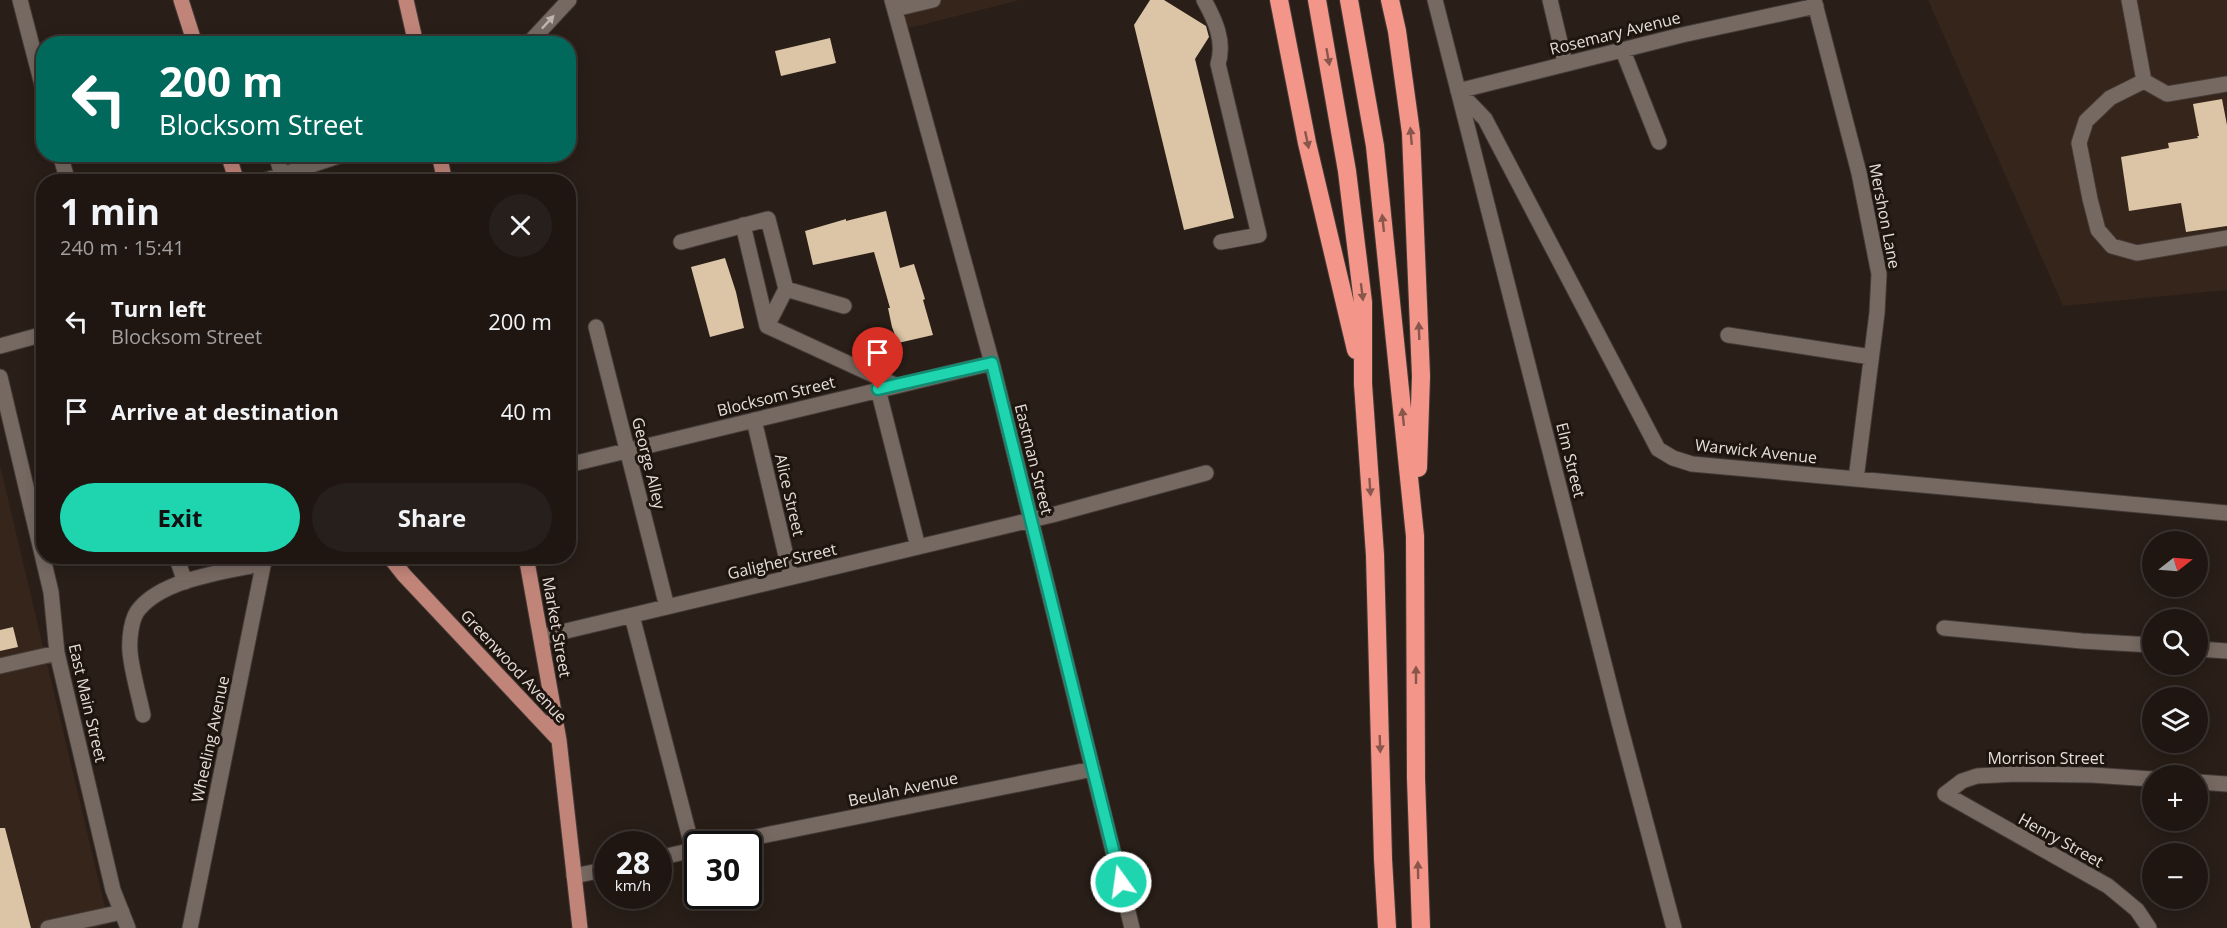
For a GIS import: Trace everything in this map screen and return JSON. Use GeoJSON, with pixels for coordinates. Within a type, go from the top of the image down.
{"type":"FeatureCollection","features":[{"type":"Feature","properties":{"kind":"highway"},"geometry":{"type":"LineString","coordinates":[[1279,0],[1307,143],[1364,384]]}},
{"type":"Feature","properties":{"kind":"highway"},"geometry":{"type":"LineString","coordinates":[[1317,0],[1347,171],[1363,302],[1364,384],[1375,555],[1387,928]]}},
{"type":"Feature","properties":{"kind":"highway"},"geometry":{"type":"LineString","coordinates":[[1349,0],[1375,146],[1415,536]]}},
{"type":"Feature","properties":{"kind":"highway"},"geometry":{"type":"LineString","coordinates":[[1390,0],[1397,31],[1412,144],[1420,376],[1415,536],[1416,789],[1421,928]]}},
{"type":"Feature","properties":{"kind":"main road"},"geometry":{"type":"LineString","coordinates":[[181,0],[192,36]]}},
{"type":"Feature","properties":{"kind":"main road"},"geometry":{"type":"LineString","coordinates":[[406,0],[414,36]]}},
{"type":"Feature","properties":{"kind":"main road","name":"Greenwood Avenue"},"geometry":{"type":"LineString","coordinates":[[395,564],[559,740],[580,928]]}},
{"type":"Feature","properties":{"kind":"main road","name":"Market Street"},"geometry":{"type":"LineString","coordinates":[[528,564],[559,740]]}},
{"type":"Feature","properties":{"kind":"street"},"geometry":{"type":"LineString","coordinates":[[20,0],[36,61]]}},
{"type":"Feature","properties":{"kind":"street"},"geometry":{"type":"LineString","coordinates":[[535,36],[569,0]]}},
{"type":"Feature","properties":{"kind":"street"},"geometry":{"type":"LineString","coordinates":[[894,4],[933,0]]}},
{"type":"Feature","properties":{"kind":"street"},"geometry":{"type":"LineString","coordinates":[[1204,0],[1215,20],[1222,51],[1218,64],[1259,235],[1221,242]]}},
{"type":"Feature","properties":{"kind":"street","name":"Elm Street"},"geometry":{"type":"LineString","coordinates":[[1435,0],[1674,928]]}},
{"type":"Feature","properties":{"kind":"street"},"geometry":{"type":"LineString","coordinates":[[1550,0],[1565,63]]}},
{"type":"Feature","properties":{"kind":"street"},"geometry":{"type":"LineString","coordinates":[[2129,0],[2144,81]]}},
{"type":"Feature","properties":{"kind":"street","name":"Rosemary Avenue"},"geometry":{"type":"LineString","coordinates":[[1458,91],[1815,3]]}},
{"type":"Feature","properties":{"kind":"street","name":"Mershon Lane"},"geometry":{"type":"LineString","coordinates":[[1815,3],[1859,173],[1879,274],[1877,313],[1856,479]]}},
{"type":"Feature","properties":{"kind":"street","name":"Eastman Street"},"geometry":{"type":"LineString","coordinates":[[894,4],[992,363],[1132,928]]}},
{"type":"Feature","properties":{"kind":"street"},"geometry":{"type":"LineString","coordinates":[[1623,51],[1659,141]]}},
{"type":"Feature","properties":{"kind":"street"},"geometry":{"type":"LineString","coordinates":[[2144,81],[2167,94],[2227,84]]}},
{"type":"Feature","properties":{"kind":"street"},"geometry":{"type":"LineString","coordinates":[[2144,81],[2110,98],[2086,121],[2079,143],[2098,230],[2112,246],[2137,253],[2227,238]]}},
{"type":"Feature","properties":{"kind":"street","name":"Warwick Avenue"},"geometry":{"type":"LineString","coordinates":[[1458,91],[1485,119],[1658,449],[1673,458],[1692,464],[2227,513]]}},
{"type":"Feature","properties":{"kind":"street"},"geometry":{"type":"LineString","coordinates":[[288,174],[322,162]]}},
{"type":"Feature","properties":{"kind":"street"},"geometry":{"type":"LineString","coordinates":[[681,242],[768,219],[786,289],[767,326]]}},
{"type":"Feature","properties":{"kind":"street"},"geometry":{"type":"LineString","coordinates":[[743,225],[767,326]]}},
{"type":"Feature","properties":{"kind":"street"},"geometry":{"type":"LineString","coordinates":[[786,289],[844,306]]}},
{"type":"Feature","properties":{"kind":"street"},"geometry":{"type":"LineString","coordinates":[[767,326],[895,385]]}},
{"type":"Feature","properties":{"kind":"street","name":"George Alley"},"geometry":{"type":"LineString","coordinates":[[596,327],[667,608]]}},
{"type":"Feature","properties":{"kind":"street"},"geometry":{"type":"LineString","coordinates":[[0,346],[36,336]]}},
{"type":"Feature","properties":{"kind":"street"},"geometry":{"type":"LineString","coordinates":[[1728,336],[1871,357]]}},
{"type":"Feature","properties":{"kind":"street","name":"Blocksom Street"},"geometry":{"type":"LineString","coordinates":[[576,463],[992,363]]}},
{"type":"Feature","properties":{"kind":"street","name":"East Main Street"},"geometry":{"type":"LineString","coordinates":[[0,377],[36,529]]}},
{"type":"Feature","properties":{"kind":"street"},"geometry":{"type":"LineString","coordinates":[[878,389],[918,548]]}},
{"type":"Feature","properties":{"kind":"street","name":"Alice Street"},"geometry":{"type":"LineString","coordinates":[[754,420],[791,577]]}},
{"type":"Feature","properties":{"kind":"street","name":"Galigher Street"},"geometry":{"type":"LineString","coordinates":[[541,636],[918,548],[1144,492],[1206,473]]}},
{"type":"Feature","properties":{"kind":"street","name":"East Main Street"},"geometry":{"type":"LineString","coordinates":[[44,564],[51,592],[57,653],[113,890],[128,928]]}},
{"type":"Feature","properties":{"kind":"street"},"geometry":{"type":"LineString","coordinates":[[179,564],[186,582]]}},
{"type":"Feature","properties":{"kind":"street"},"geometry":{"type":"LineString","coordinates":[[143,716],[130,651],[132,626],[138,609],[159,591],[251,564]]}},
{"type":"Feature","properties":{"kind":"street","name":"Wheeling Avenue"},"geometry":{"type":"LineString","coordinates":[[190,928],[264,564]]}},
{"type":"Feature","properties":{"kind":"street"},"geometry":{"type":"LineString","coordinates":[[632,616],[690,831]]}},
{"type":"Feature","properties":{"kind":"street"},"geometry":{"type":"LineString","coordinates":[[1944,628],[2142,644]]}},
{"type":"Feature","properties":{"kind":"street"},"geometry":{"type":"LineString","coordinates":[[2208,650],[2227,651]]}},
{"type":"Feature","properties":{"kind":"street"},"geometry":{"type":"LineString","coordinates":[[0,666],[57,653]]}},
{"type":"Feature","properties":{"kind":"street","name":"Beulah Avenue"},"geometry":{"type":"LineString","coordinates":[[762,836],[1093,769]]}},
{"type":"Feature","properties":{"kind":"street","name":"Morrison Street"},"geometry":{"type":"LineString","coordinates":[[1945,794],[1969,778],[1986,776],[2092,775],[2142,778]]}},
{"type":"Feature","properties":{"kind":"street"},"geometry":{"type":"LineString","coordinates":[[2208,783],[2227,784]]}},
{"type":"Feature","properties":{"kind":"street","name":"Henry Street"},"geometry":{"type":"LineString","coordinates":[[1945,794],[2108,886],[2138,910],[2149,928]]}},
{"type":"Feature","properties":{"kind":"street"},"geometry":{"type":"LineString","coordinates":[[574,876],[594,872]]}},
{"type":"Feature","properties":{"kind":"street"},"geometry":{"type":"LineString","coordinates":[[48,928],[122,912]]}},
{"type":"Feature","properties":{"kind":"shaded area"},"geometry":{"type":"Polygon","coordinates":[[[886,0],[1020,0],[894,32],[886,0]]]}},
{"type":"Feature","properties":{"kind":"shaded area"},"geometry":{"type":"Polygon","coordinates":[[[1928,0],[2227,0],[2227,290],[2063,306],[1928,0]]]}},
{"type":"Feature","properties":{"kind":"shaded area"},"geometry":{"type":"Polygon","coordinates":[[[0,465],[109,924],[96,928],[0,928],[0,465]]]}},
{"type":"Feature","properties":{"kind":"building"},"geometry":{"type":"Polygon","coordinates":[[[1150,0],[1164,0],[1206,26],[1209,37],[1195,59],[1234,218],[1184,230],[1134,25],[1150,0]]]}},
{"type":"Feature","properties":{"kind":"building"},"geometry":{"type":"Polygon","coordinates":[[[830,38],[836,63],[781,76],[775,51],[830,38]]]}},
{"type":"Feature","properties":{"kind":"building"},"geometry":{"type":"Polygon","coordinates":[[[2222,99],[2227,125],[2227,226],[2186,232],[2181,203],[2129,211],[2121,157],[2169,148],[2168,143],[2198,138],[2193,104],[2222,99]]]}},
{"type":"Feature","properties":{"kind":"building"},"geometry":{"type":"Polygon","coordinates":[[[886,211],[900,268],[914,264],[933,335],[898,343],[874,252],[813,265],[805,231],[846,219],[846,221],[886,211]]]}},
{"type":"Feature","properties":{"kind":"building"},"geometry":{"type":"Polygon","coordinates":[[[725,258],[744,328],[710,337],[691,267],[725,258]]]}},
{"type":"Feature","properties":{"kind":"building"},"geometry":{"type":"Polygon","coordinates":[[[13,627],[18,647],[0,651],[0,630],[13,627]]]}},
{"type":"Feature","properties":{"kind":"building"},"geometry":{"type":"Polygon","coordinates":[[[0,828],[5,828],[31,928],[0,928],[0,828]]]}},
{"type":"Feature","properties":{"kind":"route"},"geometry":{"type":"LineString","coordinates":[[878,389],[992,363],[1121,882]]}}]}
